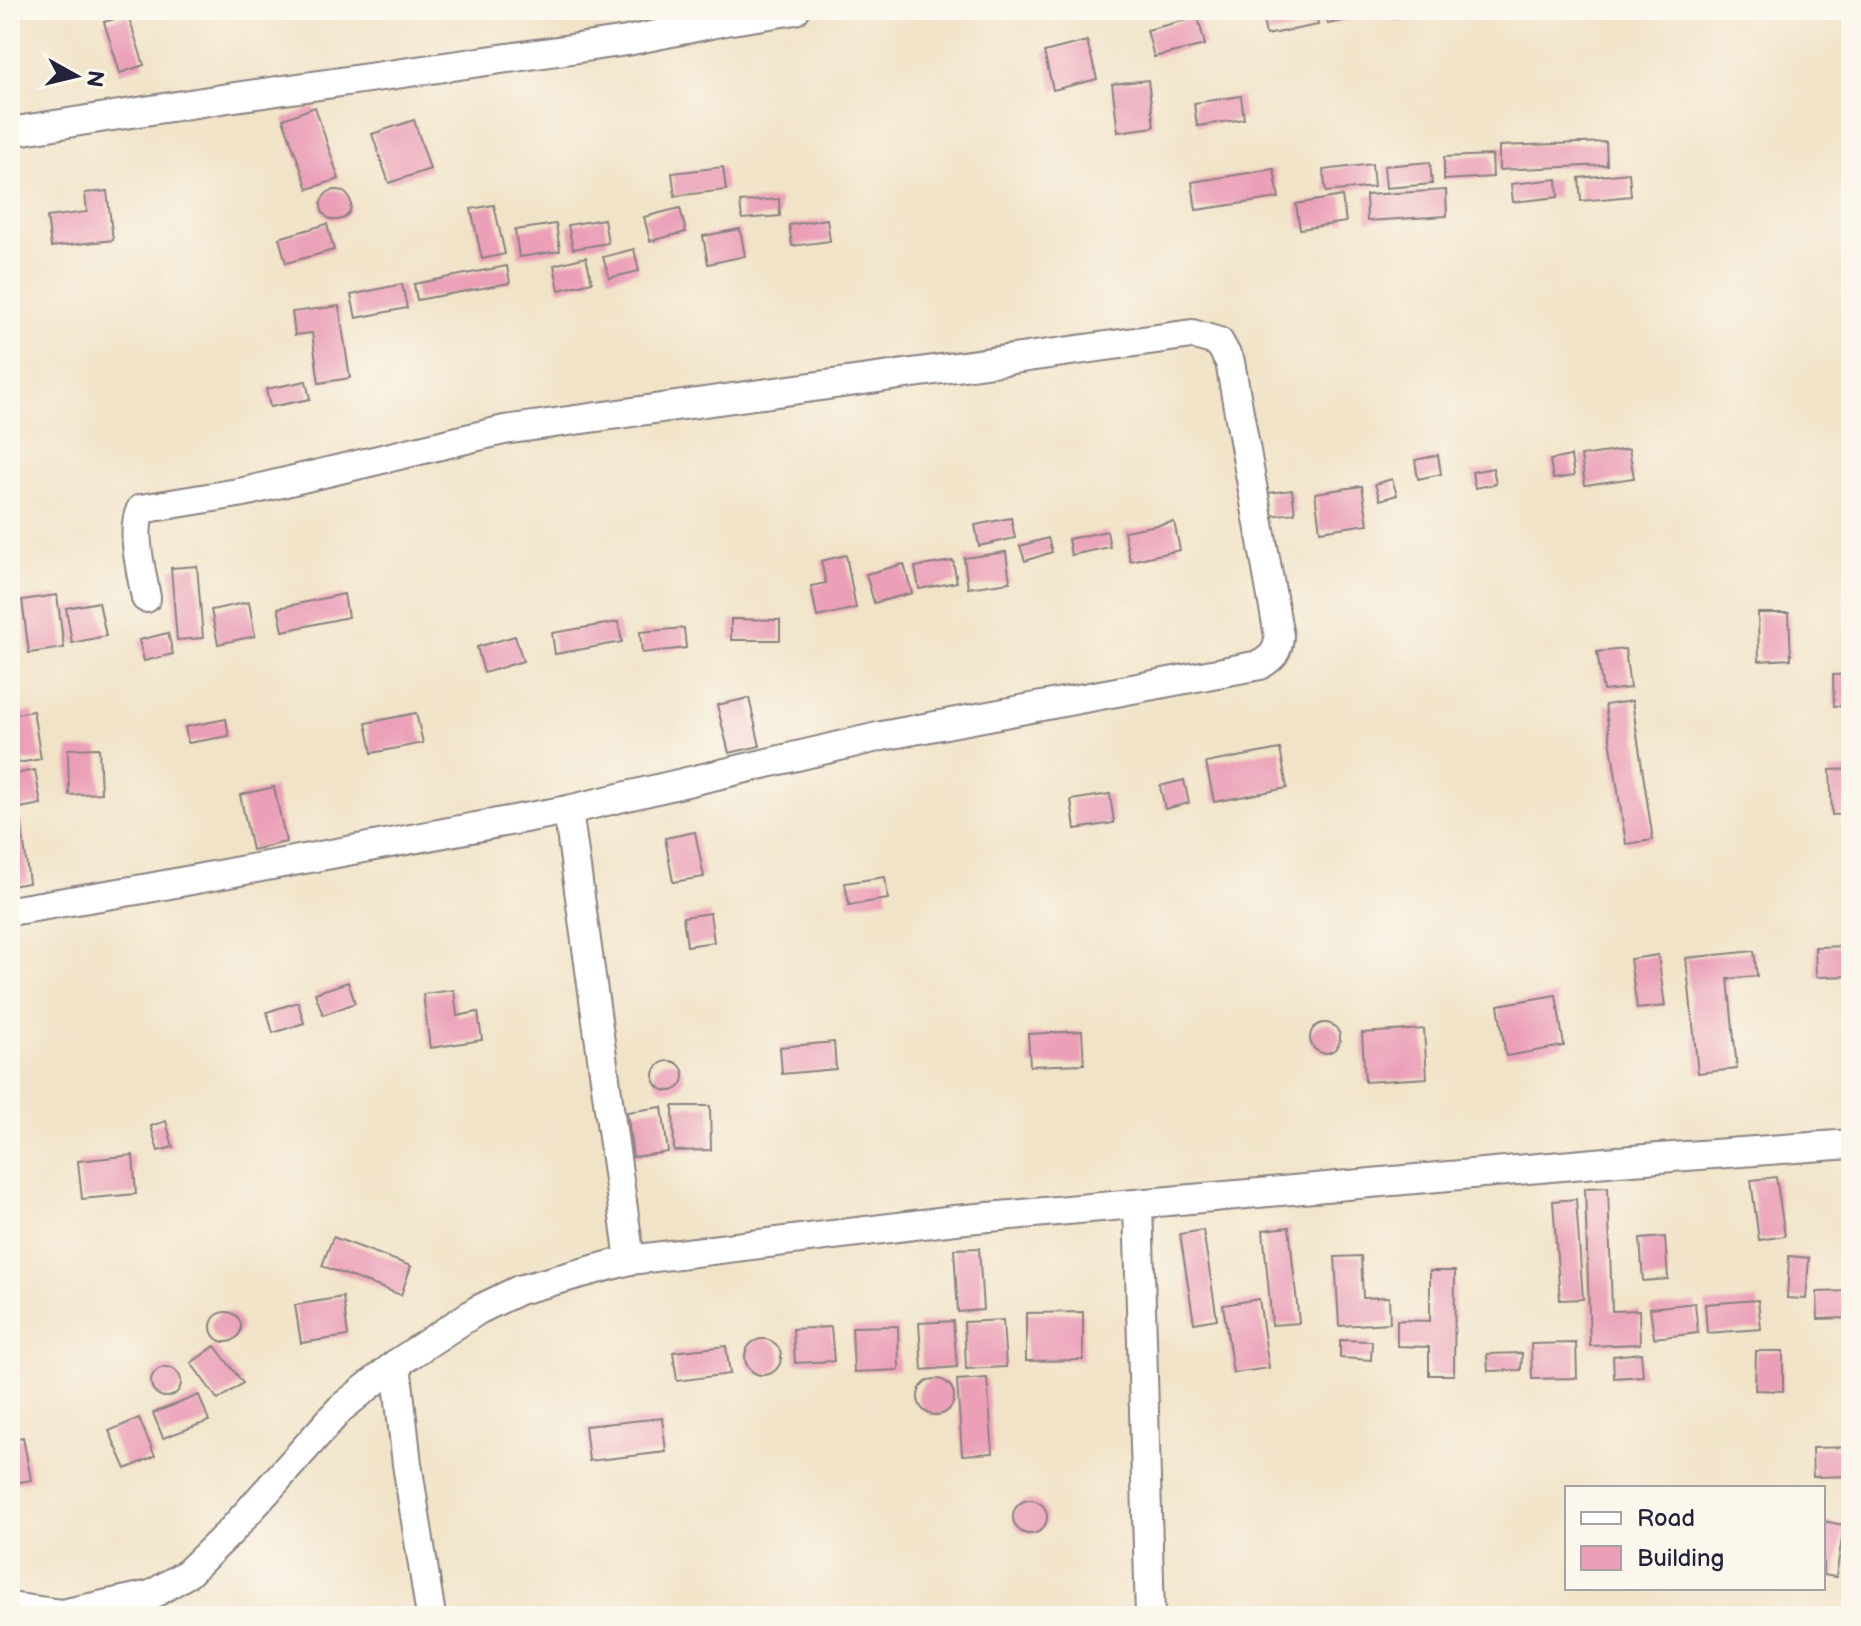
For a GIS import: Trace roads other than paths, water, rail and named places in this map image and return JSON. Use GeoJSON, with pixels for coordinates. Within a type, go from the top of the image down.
{"type":"FeatureCollection","features":[{"type":"Feature","properties":{"kind":"street"},"geometry":{"type":"LineString","coordinates":[[10,132],[627,41],[795,10]]}},
{"type":"Feature","properties":{"kind":"street"},"geometry":{"type":"LineString","coordinates":[[10,911],[568,810],[882,736],[1260,665],[1274,656],[1279,646],[1230,362],[1219,342],[1192,334],[520,427],[244,492],[141,509],[137,517],[137,539],[146,598]]}},
{"type":"Feature","properties":{"kind":"street"},"geometry":{"type":"LineString","coordinates":[[568,810],[630,1260]]}},
{"type":"Feature","properties":{"kind":"street"},"geometry":{"type":"LineString","coordinates":[[10,1607],[60,1615],[151,1595],[188,1573],[232,1530],[341,1408],[396,1364],[478,1310],[519,1290],[630,1260],[955,1220],[1618,1161],[1851,1144]]}},
{"type":"Feature","properties":{"kind":"street"},"geometry":{"type":"LineString","coordinates":[[1138,1204],[1150,1616]]}},
{"type":"Feature","properties":{"kind":"street"},"geometry":{"type":"LineString","coordinates":[[396,1364],[407,1464],[431,1616]]}}]}
